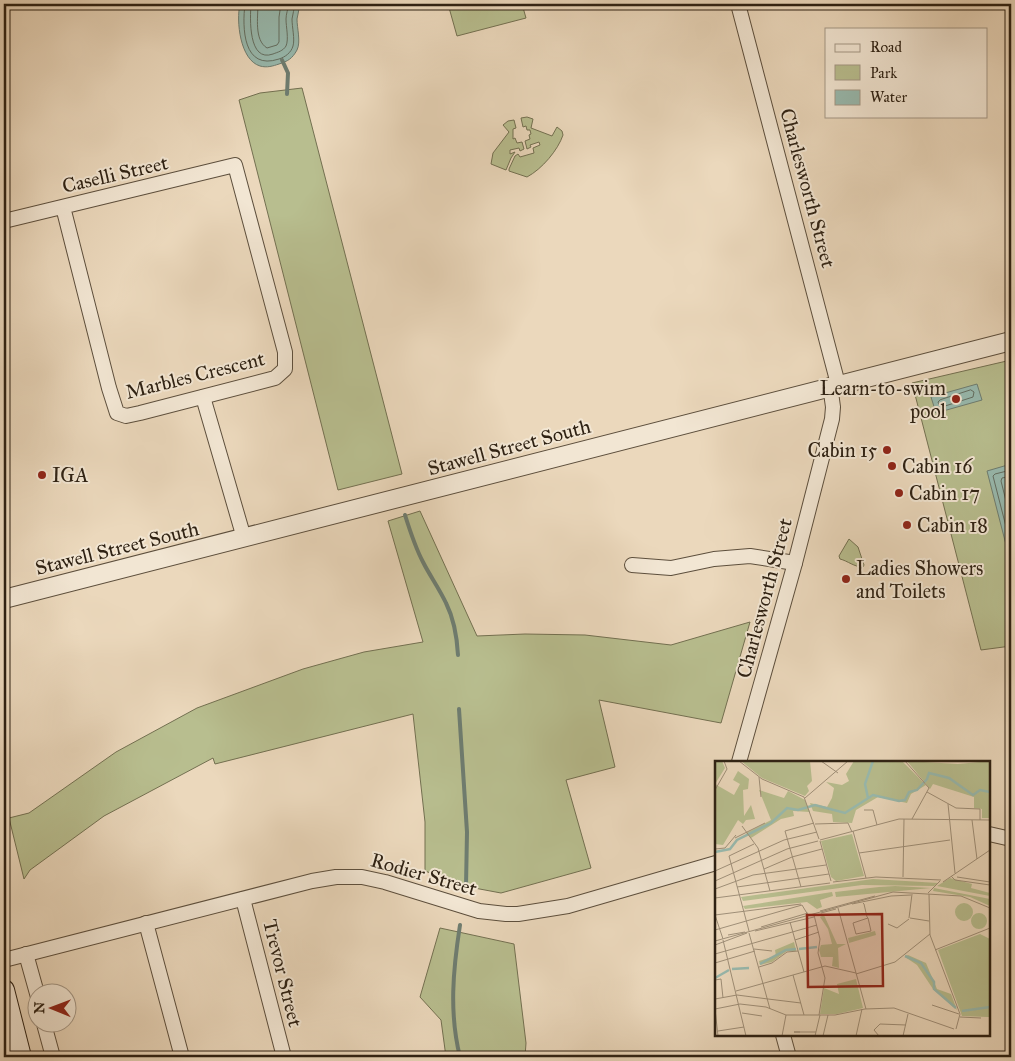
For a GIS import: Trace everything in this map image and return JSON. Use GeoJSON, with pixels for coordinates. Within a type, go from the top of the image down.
{"type":"FeatureCollection","features":[{"type":"Feature","properties":{"kind":"main road"},"geometry":{"type":"LineString","coordinates":[[4,990],[20,1057]]}},
{"type":"Feature","properties":{"kind":"street","name":"Charlesworth Street"},"geometry":{"type":"LineString","coordinates":[[738,4],[834,384],[832,419],[795,563],[739,761]]}},
{"type":"Feature","properties":{"kind":"street","name":"Caselli Street"},"geometry":{"type":"LineString","coordinates":[[4,221],[235,166]]}},
{"type":"Feature","properties":{"kind":"street","name":"Marbles Crescent"},"geometry":{"type":"LineString","coordinates":[[63,207],[109,388],[117,413],[126,416],[275,378],[285,368],[285,352],[235,166]]}},
{"type":"Feature","properties":{"kind":"street","name":"Stawell Street South"},"geometry":{"type":"LineString","coordinates":[[8,597],[244,538],[834,384],[1011,341]]}},
{"type":"Feature","properties":{"kind":"street"},"geometry":{"type":"LineString","coordinates":[[203,397],[244,538]]}},
{"type":"Feature","properties":{"kind":"street"},"geometry":{"type":"LineString","coordinates":[[632,565],[671,568],[714,558],[745,556],[795,563]]}},
{"type":"Feature","properties":{"kind":"street"},"geometry":{"type":"LineString","coordinates":[[990,834],[1011,839]]}},
{"type":"Feature","properties":{"kind":"street","name":"Rodier Street"},"geometry":{"type":"LineString","coordinates":[[4,960],[323,879],[352,876],[385,882],[478,911],[518,914],[568,906],[715,862]]}},
{"type":"Feature","properties":{"kind":"street","name":"Trevor Street"},"geometry":{"type":"LineString","coordinates":[[244,899],[284,1057]]}},
{"type":"Feature","properties":{"kind":"street"},"geometry":{"type":"LineString","coordinates":[[146,923],[182,1057]]}},
{"type":"Feature","properties":{"kind":"street"},"geometry":{"type":"LineString","coordinates":[[26,954],[34,984]]}},
{"type":"Feature","properties":{"kind":"street"},"geometry":{"type":"LineString","coordinates":[[47,1034],[53,1057]]}},
{"type":"Feature","properties":{"kind":"street"},"geometry":{"type":"LineString","coordinates":[[783,1036],[789,1057]]}},
{"type":"Feature","properties":{"kind":"green space"},"geometry":{"type":"Polygon","coordinates":[[[448,4],[522,4],[526,18],[457,36],[448,4]]]}},
{"type":"Feature","properties":{"kind":"green space"},"geometry":{"type":"Polygon","coordinates":[[[302,88],[402,474],[338,490],[239,100],[260,93],[302,88]]]}},
{"type":"Feature","properties":{"kind":"green space"},"geometry":{"type":"Polygon","coordinates":[[[521,118],[533,119],[531,128],[552,136],[557,127],[562,131],[563,135],[549,159],[527,177],[509,171],[509,169],[515,156],[518,154],[520,157],[534,153],[533,148],[540,145],[539,142],[530,145],[531,147],[527,149],[525,141],[530,139],[529,135],[531,134],[526,126],[523,127],[521,118]]]}},
{"type":"Feature","properties":{"kind":"green space"},"geometry":{"type":"Polygon","coordinates":[[[514,120],[516,128],[513,129],[513,139],[515,138],[517,143],[522,142],[524,149],[520,151],[519,148],[510,150],[510,154],[515,152],[506,170],[491,164],[493,153],[509,132],[503,125],[508,121],[514,120]]]}},
{"type":"Feature","properties":{"kind":"green space"},"geometry":{"type":"Polygon","coordinates":[[[1011,360],[1011,646],[981,650],[912,383],[1011,360]]]}},
{"type":"Feature","properties":{"kind":"green space"},"geometry":{"type":"Polygon","coordinates":[[[420,511],[477,636],[525,634],[585,635],[671,645],[750,622],[721,723],[599,700],[615,767],[566,780],[591,868],[501,893],[469,887],[425,871],[425,822],[413,714],[215,764],[213,758],[104,816],[30,870],[24,879],[9,818],[29,813],[116,752],[197,708],[303,669],[364,652],[423,642],[388,521],[420,511]]]}},
{"type":"Feature","properties":{"kind":"green space"},"geometry":{"type":"Polygon","coordinates":[[[849,539],[858,547],[863,567],[840,559],[839,556],[849,539]]]}},
{"type":"Feature","properties":{"kind":"green space"},"geometry":{"type":"Polygon","coordinates":[[[440,928],[514,944],[526,1043],[525,1057],[446,1057],[441,1020],[420,997],[440,928]]]}},
{"type":"Feature","properties":{"kind":"water"},"geometry":{"type":"Polygon","coordinates":[[[240,4],[300,4],[297,19],[298,47],[291,58],[285,62],[265,67],[253,62],[248,56],[241,39],[239,30],[240,4]]]}},
{"type":"Feature","properties":{"kind":"water","name":"Learn-to-swim pool"},"geometry":{"type":"Polygon","coordinates":[[[977,384],[982,400],[936,413],[931,397],[977,384]]]}},
{"type":"Feature","properties":{"kind":"water"},"geometry":{"type":"Polygon","coordinates":[[[1011,464],[1011,564],[987,471],[1011,464]]]}},
{"type":"Feature","properties":{"kind":"waterway"},"geometry":{"type":"LineString","coordinates":[[282,60],[288,73],[287,94]]}},
{"type":"Feature","properties":{"kind":"waterway"},"geometry":{"type":"LineString","coordinates":[[405,515],[420,556],[449,609],[455,628],[458,655]]}},
{"type":"Feature","properties":{"kind":"waterway"},"geometry":{"type":"LineString","coordinates":[[459,709],[467,832],[466,886]]}},
{"type":"Feature","properties":{"kind":"waterway"},"geometry":{"type":"LineString","coordinates":[[460,925],[453,991],[454,1024],[460,1057]]}},
{"type":"Feature","properties":{"kind":"place","name":"Learn-to-swim pool"},"geometry":{"type":"Point","coordinates":[956,399]}},
{"type":"Feature","properties":{"kind":"place","name":"Cabin 15"},"geometry":{"type":"Point","coordinates":[887,450]}},
{"type":"Feature","properties":{"kind":"place","name":"Cabin 16"},"geometry":{"type":"Point","coordinates":[892,466]}},
{"type":"Feature","properties":{"kind":"place","name":"IGA"},"geometry":{"type":"Point","coordinates":[42,475]}},
{"type":"Feature","properties":{"kind":"place","name":"Cabin 17"},"geometry":{"type":"Point","coordinates":[899,493]}},
{"type":"Feature","properties":{"kind":"place","name":"Cabin 18"},"geometry":{"type":"Point","coordinates":[907,525]}},
{"type":"Feature","properties":{"kind":"place","name":"Ladies Showers and Toilets"},"geometry":{"type":"Point","coordinates":[846,579]}}]}
